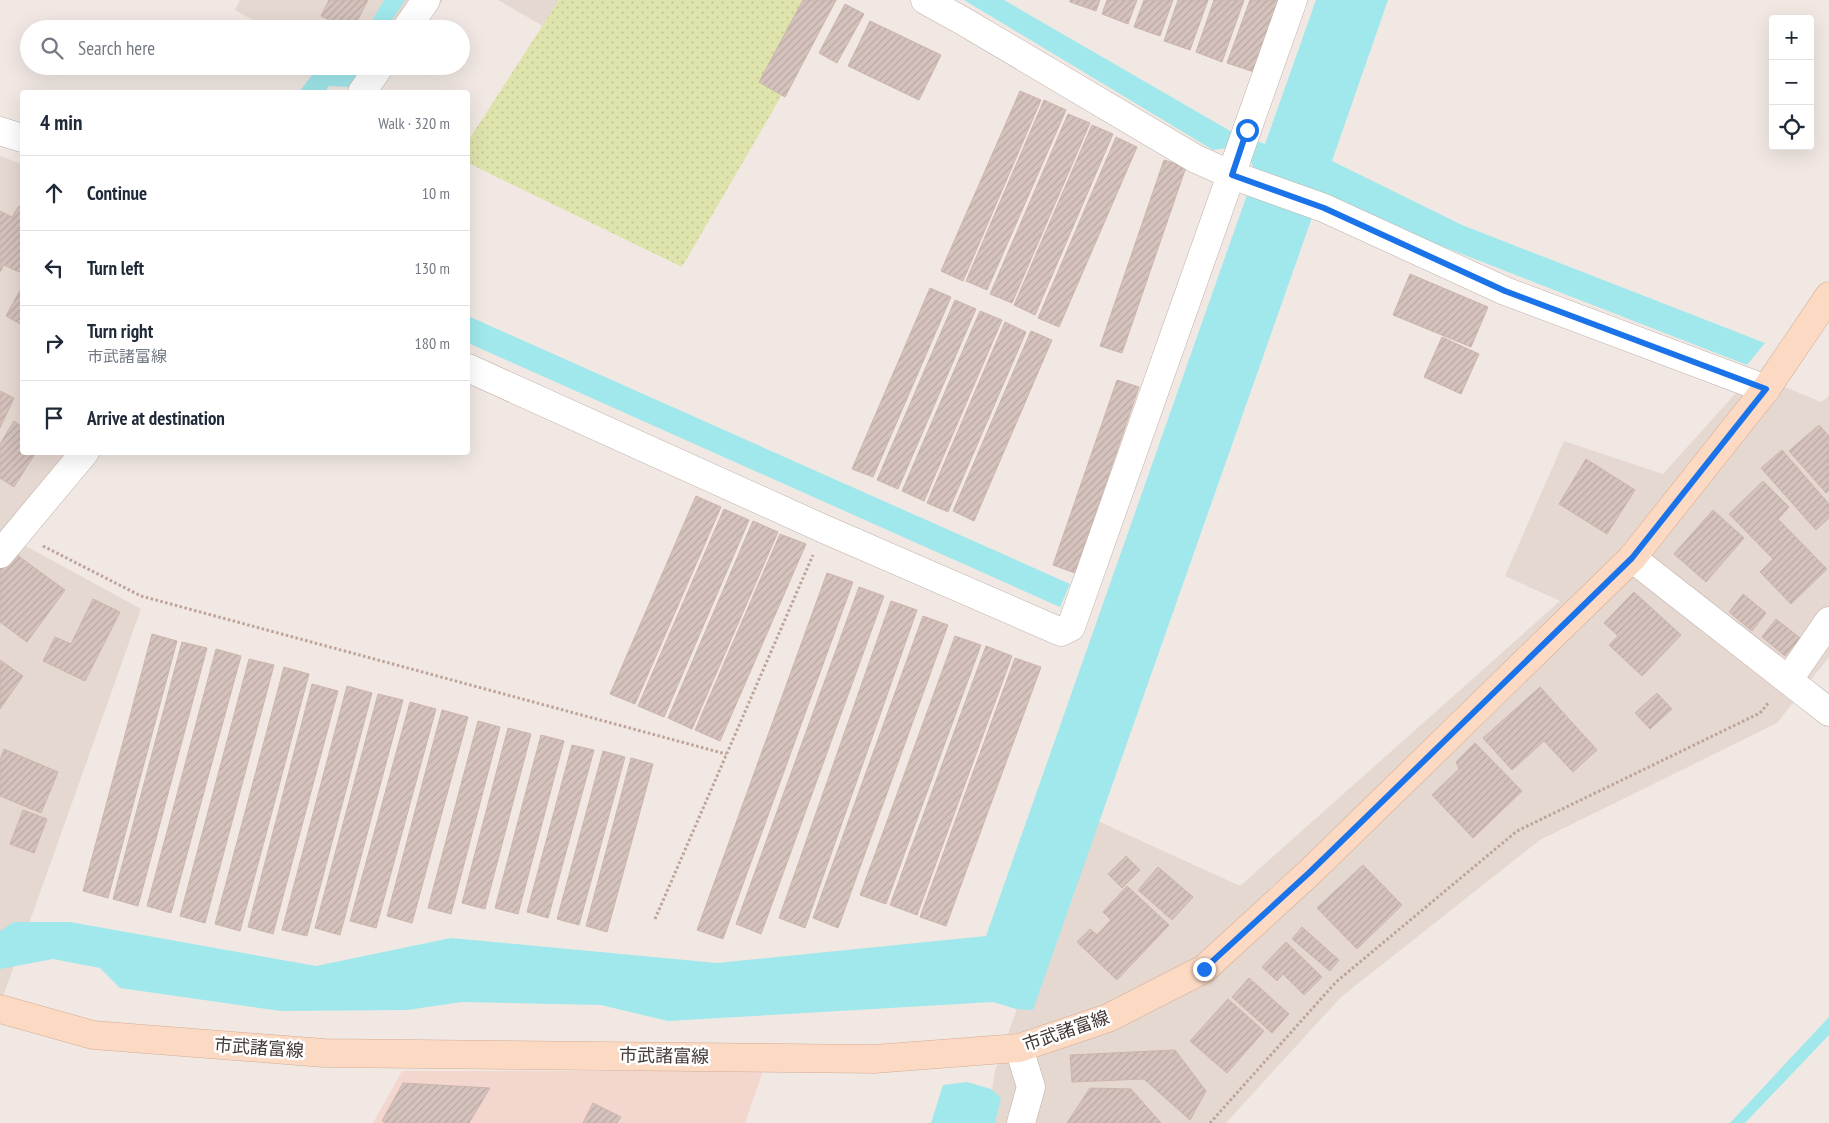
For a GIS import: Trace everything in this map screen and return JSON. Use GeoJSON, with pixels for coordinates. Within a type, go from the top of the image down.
{"type":"FeatureCollection","features":[{"type":"Feature","properties":{"kind":"main road","name":"市武諸富線"},"geometry":{"type":"LineString","coordinates":[[0,1009],[93,1035],[324,1052],[874,1059],[1019,1048],[1108,1018],[1204,969],[1311,871],[1632,558],[1766,389],[1829,296]]}},
{"type":"Feature","properties":{"kind":"street"},"geometry":{"type":"LineString","coordinates":[[412,20],[426,0]]}},
{"type":"Feature","properties":{"kind":"street"},"geometry":{"type":"LineString","coordinates":[[925,0],[1196,159],[1238,172],[1324,208],[1505,291],[1766,389]]}},
{"type":"Feature","properties":{"kind":"street"},"geometry":{"type":"LineString","coordinates":[[470,369],[824,529],[1061,632],[1071,627],[1238,172],[1247,130],[1293,0]]}},
{"type":"Feature","properties":{"kind":"street"},"geometry":{"type":"LineString","coordinates":[[363,90],[374,75]]}},
{"type":"Feature","properties":{"kind":"street"},"geometry":{"type":"LineString","coordinates":[[0,131],[20,137]]}},
{"type":"Feature","properties":{"kind":"street"},"geometry":{"type":"LineString","coordinates":[[0,554],[82,455]]}},
{"type":"Feature","properties":{"kind":"street"},"geometry":{"type":"LineString","coordinates":[[1632,558],[1829,712]]}},
{"type":"Feature","properties":{"kind":"street"},"geometry":{"type":"LineString","coordinates":[[1788,679],[1829,621]]}},
{"type":"Feature","properties":{"kind":"street"},"geometry":{"type":"LineString","coordinates":[[1019,1048],[1031,1087],[1022,1123]]}},
{"type":"Feature","properties":{"kind":"path"},"geometry":{"type":"LineString","coordinates":[[654,919],[824,529]]}},
{"type":"Feature","properties":{"kind":"path"},"geometry":{"type":"LineString","coordinates":[[18,533],[141,596],[726,754]]}},
{"type":"Feature","properties":{"kind":"path"},"geometry":{"type":"LineString","coordinates":[[1210,1123],[1336,982],[1518,830],[1760,713],[1788,679]]}},
{"type":"Feature","properties":{"kind":"shaded area"},"geometry":{"type":"Polygon","coordinates":[[[240,0],[443,0],[429,20],[253,20],[235,10],[240,0]]]}},
{"type":"Feature","properties":{"kind":"shaded area"},"geometry":{"type":"Polygon","coordinates":[[[498,0],[559,0],[543,26],[498,0]]]}},
{"type":"Feature","properties":{"kind":"shaded area"},"geometry":{"type":"Polygon","coordinates":[[[0,156],[20,163],[20,455],[97,455],[24,545],[141,609],[0,1005],[0,156]]]}},
{"type":"Feature","properties":{"kind":"shaded area"},"geometry":{"type":"Polygon","coordinates":[[[1753,374],[1821,402],[1829,396],[1829,657],[1777,723],[1540,840],[1341,997],[1226,1123],[987,1123],[995,1071],[1085,815],[1240,886],[1560,601],[1505,576],[1564,441],[1663,474],[1753,374]]]}},
{"type":"Feature","properties":{"kind":"shaded area"},"geometry":{"type":"Polygon","coordinates":[[[402,1071],[763,1071],[745,1123],[373,1123],[402,1071]]]}},
{"type":"Feature","properties":{"kind":"green space"},"geometry":{"type":"Polygon","coordinates":[[[559,0],[837,0],[682,267],[470,164],[470,138],[559,0]]]}},
{"type":"Feature","properties":{"kind":"water"},"geometry":{"type":"Polygon","coordinates":[[[384,0],[405,0],[392,20],[372,20],[384,0]]]}},
{"type":"Feature","properties":{"kind":"water"},"geometry":{"type":"Polygon","coordinates":[[[964,0],[1004,0],[1232,132],[1265,144],[1316,0],[1388,0],[1332,161],[1462,225],[1765,343],[1747,365],[1426,240],[1321,192],[1033,1010],[1016,1009],[993,1002],[668,1021],[601,1005],[462,1002],[407,1010],[281,1011],[120,988],[100,968],[53,959],[0,969],[0,931],[14,922],[70,922],[316,966],[451,938],[717,963],[986,936],[1255,172],[1249,157],[1227,148],[1213,150],[964,0]]]}},
{"type":"Feature","properties":{"kind":"water"},"geometry":{"type":"Polygon","coordinates":[[[312,75],[358,75],[348,87],[329,86],[326,90],[301,90],[312,75]]]}},
{"type":"Feature","properties":{"kind":"water"},"geometry":{"type":"Polygon","coordinates":[[[470,317],[1070,584],[1060,607],[470,344],[470,317]]]}},
{"type":"Feature","properties":{"kind":"water"},"geometry":{"type":"Polygon","coordinates":[[[1829,1017],[1829,1035],[1745,1123],[1730,1123],[1829,1017]]]}},
{"type":"Feature","properties":{"kind":"water"},"geometry":{"type":"Polygon","coordinates":[[[967,1082],[991,1089],[1001,1098],[995,1123],[931,1123],[943,1085],[967,1082]]]}},
{"type":"Feature","properties":{"kind":"building"},"geometry":{"type":"Polygon","coordinates":[[[329,0],[368,0],[358,20],[329,20],[321,16],[329,0]]]}},
{"type":"Feature","properties":{"kind":"building"},"geometry":{"type":"Polygon","coordinates":[[[803,0],[836,0],[785,97],[759,82],[803,0]]]}},
{"type":"Feature","properties":{"kind":"building"},"geometry":{"type":"Polygon","coordinates":[[[1070,0],[1100,0],[1096,11],[1070,2],[1070,0]]]}},
{"type":"Feature","properties":{"kind":"building"},"geometry":{"type":"Polygon","coordinates":[[[1107,0],[1137,0],[1128,24],[1102,14],[1107,0]]]}},
{"type":"Feature","properties":{"kind":"building"},"geometry":{"type":"Polygon","coordinates":[[[1144,0],[1173,0],[1160,36],[1134,27],[1144,0]]]}},
{"type":"Feature","properties":{"kind":"building"},"geometry":{"type":"Polygon","coordinates":[[[1178,0],[1208,0],[1190,50],[1164,41],[1178,0]]]}},
{"type":"Feature","properties":{"kind":"building"},"geometry":{"type":"Polygon","coordinates":[[[1214,0],[1244,0],[1222,62],[1196,52],[1214,0]]]}},
{"type":"Feature","properties":{"kind":"building"},"geometry":{"type":"Polygon","coordinates":[[[1250,0],[1279,0],[1254,72],[1227,63],[1250,0]]]}},
{"type":"Feature","properties":{"kind":"building"},"geometry":{"type":"Polygon","coordinates":[[[845,4],[864,14],[837,63],[819,53],[845,4]]]}},
{"type":"Feature","properties":{"kind":"building"},"geometry":{"type":"Polygon","coordinates":[[[870,21],[941,55],[919,100],[848,66],[870,21]]]}},
{"type":"Feature","properties":{"kind":"building"},"geometry":{"type":"Polygon","coordinates":[[[1020,91],[1041,100],[963,281],[941,271],[1020,91]]]}},
{"type":"Feature","properties":{"kind":"building"},"geometry":{"type":"Polygon","coordinates":[[[1044,100],[1066,110],[987,290],[966,281],[1044,100]]]}},
{"type":"Feature","properties":{"kind":"building"},"geometry":{"type":"Polygon","coordinates":[[[1068,114],[1090,123],[1012,303],[990,294],[1068,114]]]}},
{"type":"Feature","properties":{"kind":"building"},"geometry":{"type":"Polygon","coordinates":[[[1092,125],[1113,134],[1035,315],[1014,305],[1092,125]]]}},
{"type":"Feature","properties":{"kind":"building"},"geometry":{"type":"Polygon","coordinates":[[[1116,137],[1137,147],[1059,327],[1038,318],[1116,137]]]}},
{"type":"Feature","properties":{"kind":"building"},"geometry":{"type":"Polygon","coordinates":[[[1164,160],[1186,167],[1122,353],[1100,346],[1164,160]]]}},
{"type":"Feature","properties":{"kind":"building"},"geometry":{"type":"Polygon","coordinates":[[[20,207],[20,270],[19,272],[4,265],[0,272],[0,211],[12,217],[20,207]]]}},
{"type":"Feature","properties":{"kind":"building"},"geometry":{"type":"Polygon","coordinates":[[[1410,274],[1488,307],[1471,347],[1393,315],[1410,274]]]}},
{"type":"Feature","properties":{"kind":"building"},"geometry":{"type":"Polygon","coordinates":[[[930,288],[951,297],[873,477],[852,469],[930,288]]]}},
{"type":"Feature","properties":{"kind":"building"},"geometry":{"type":"Polygon","coordinates":[[[20,291],[20,324],[6,316],[20,291]]]}},
{"type":"Feature","properties":{"kind":"building"},"geometry":{"type":"Polygon","coordinates":[[[955,300],[976,309],[898,489],[877,480],[955,300]]]}},
{"type":"Feature","properties":{"kind":"building"},"geometry":{"type":"Polygon","coordinates":[[[980,311],[1002,320],[924,501],[902,491],[980,311]]]}},
{"type":"Feature","properties":{"kind":"building"},"geometry":{"type":"Polygon","coordinates":[[[1005,322],[1026,332],[948,512],[927,503],[1005,322]]]}},
{"type":"Feature","properties":{"kind":"building"},"geometry":{"type":"Polygon","coordinates":[[[1031,331],[1052,340],[974,521],[953,511],[1031,331]]]}},
{"type":"Feature","properties":{"kind":"building"},"geometry":{"type":"Polygon","coordinates":[[[1442,337],[1479,354],[1461,394],[1424,377],[1442,337]]]}},
{"type":"Feature","properties":{"kind":"building"},"geometry":{"type":"Polygon","coordinates":[[[1117,380],[1139,387],[1075,573],[1053,565],[1117,380]]]}},
{"type":"Feature","properties":{"kind":"building"},"geometry":{"type":"Polygon","coordinates":[[[0,391],[14,398],[0,428],[0,391]]]}},
{"type":"Feature","properties":{"kind":"building"},"geometry":{"type":"Polygon","coordinates":[[[14,421],[20,426],[20,455],[34,455],[14,487],[0,478],[0,444],[14,421]]]}},
{"type":"Feature","properties":{"kind":"building"},"geometry":{"type":"Polygon","coordinates":[[[1819,425],[1829,436],[1829,490],[1826,493],[1789,451],[1819,425]]]}},
{"type":"Feature","properties":{"kind":"building"},"geometry":{"type":"Polygon","coordinates":[[[1782,450],[1829,504],[1829,518],[1816,530],[1761,468],[1782,450]]]}},
{"type":"Feature","properties":{"kind":"building"},"geometry":{"type":"Polygon","coordinates":[[[1586,459],[1635,490],[1607,534],[1559,504],[1586,459]]]}},
{"type":"Feature","properties":{"kind":"building"},"geometry":{"type":"Polygon","coordinates":[[[1763,481],[1789,507],[1778,519],[1827,569],[1791,604],[1760,572],[1773,559],[1729,514],[1763,481]]]}},
{"type":"Feature","properties":{"kind":"building"},"geometry":{"type":"Polygon","coordinates":[[[696,496],[721,507],[635,704],[610,694],[696,496]]]}},
{"type":"Feature","properties":{"kind":"building"},"geometry":{"type":"Polygon","coordinates":[[[724,509],[749,520],[664,717],[638,706],[724,509]]]}},
{"type":"Feature","properties":{"kind":"building"},"geometry":{"type":"Polygon","coordinates":[[[1713,510],[1744,538],[1706,582],[1674,554],[1713,510]]]}},
{"type":"Feature","properties":{"kind":"building"},"geometry":{"type":"Polygon","coordinates":[[[753,521],[778,532],[692,729],[668,718],[753,521]]]}},
{"type":"Feature","properties":{"kind":"building"},"geometry":{"type":"Polygon","coordinates":[[[780,534],[806,544],[720,741],[695,730],[780,534]]]}},
{"type":"Feature","properties":{"kind":"building"},"geometry":{"type":"Polygon","coordinates":[[[10,550],[65,590],[27,642],[0,622],[0,564],[10,550]]]}},
{"type":"Feature","properties":{"kind":"building"},"geometry":{"type":"Polygon","coordinates":[[[827,573],[853,582],[723,939],[697,930],[827,573]]]}},
{"type":"Feature","properties":{"kind":"building"},"geometry":{"type":"Polygon","coordinates":[[[859,587],[884,596],[761,934],[736,924],[859,587]]]}},
{"type":"Feature","properties":{"kind":"building"},"geometry":{"type":"Polygon","coordinates":[[[1634,592],[1681,635],[1642,676],[1609,645],[1618,636],[1604,623],[1634,592]]]}},
{"type":"Feature","properties":{"kind":"building"},"geometry":{"type":"Polygon","coordinates":[[[1743,594],[1766,613],[1752,631],[1729,612],[1743,594]]]}},
{"type":"Feature","properties":{"kind":"building"},"geometry":{"type":"Polygon","coordinates":[[[93,599],[120,612],[85,681],[43,661],[55,637],[71,644],[93,599]]]}},
{"type":"Feature","properties":{"kind":"building"},"geometry":{"type":"Polygon","coordinates":[[[891,601],[917,610],[805,928],[779,918],[891,601]]]}},
{"type":"Feature","properties":{"kind":"building"},"geometry":{"type":"Polygon","coordinates":[[[923,616],[948,625],[838,928],[813,918],[923,616]]]}},
{"type":"Feature","properties":{"kind":"building"},"geometry":{"type":"Polygon","coordinates":[[[1776,619],[1800,638],[1785,656],[1762,637],[1776,619]]]}},
{"type":"Feature","properties":{"kind":"building"},"geometry":{"type":"Polygon","coordinates":[[[152,634],[177,641],[108,898],[83,891],[152,634]]]}},
{"type":"Feature","properties":{"kind":"building"},"geometry":{"type":"Polygon","coordinates":[[[955,636],[981,645],[886,904],[860,895],[955,636]]]}},
{"type":"Feature","properties":{"kind":"building"},"geometry":{"type":"Polygon","coordinates":[[[182,642],[207,648],[138,906],[113,899],[182,642]]]}},
{"type":"Feature","properties":{"kind":"building"},"geometry":{"type":"Polygon","coordinates":[[[986,646],[1012,656],[917,915],[890,905],[986,646]]]}},
{"type":"Feature","properties":{"kind":"building"},"geometry":{"type":"Polygon","coordinates":[[[216,649],[241,656],[171,913],[147,906],[216,649]]]}},
{"type":"Feature","properties":{"kind":"building"},"geometry":{"type":"Polygon","coordinates":[[[1015,658],[1041,667],[946,926],[920,917],[1015,658]]]}},
{"type":"Feature","properties":{"kind":"building"},"geometry":{"type":"Polygon","coordinates":[[[249,659],[274,665],[205,923],[180,916],[249,659]]]}},
{"type":"Feature","properties":{"kind":"building"},"geometry":{"type":"Polygon","coordinates":[[[0,660],[23,676],[0,709],[0,660]]]}},
{"type":"Feature","properties":{"kind":"building"},"geometry":{"type":"Polygon","coordinates":[[[284,667],[309,674],[240,931],[215,924],[284,667]]]}},
{"type":"Feature","properties":{"kind":"building"},"geometry":{"type":"Polygon","coordinates":[[[312,684],[338,691],[273,934],[248,927],[312,684]]]}},
{"type":"Feature","properties":{"kind":"building"},"geometry":{"type":"Polygon","coordinates":[[[347,686],[372,693],[307,936],[282,930],[347,686]]]}},
{"type":"Feature","properties":{"kind":"building"},"geometry":{"type":"Polygon","coordinates":[[[1540,687],[1597,750],[1573,772],[1544,741],[1512,770],[1483,738],[1540,687]]]}},
{"type":"Feature","properties":{"kind":"building"},"geometry":{"type":"Polygon","coordinates":[[[1657,693],[1672,709],[1650,729],[1635,713],[1657,693]]]}},
{"type":"Feature","properties":{"kind":"building"},"geometry":{"type":"Polygon","coordinates":[[[378,694],[403,700],[340,935],[315,928],[378,694]]]}},
{"type":"Feature","properties":{"kind":"building"},"geometry":{"type":"Polygon","coordinates":[[[410,702],[436,709],[376,928],[350,921],[410,702]]]}},
{"type":"Feature","properties":{"kind":"building"},"geometry":{"type":"Polygon","coordinates":[[[442,710],[468,717],[412,923],[387,916],[442,710]]]}},
{"type":"Feature","properties":{"kind":"building"},"geometry":{"type":"Polygon","coordinates":[[[478,721],[500,727],[451,914],[428,908],[478,721]]]}},
{"type":"Feature","properties":{"kind":"building"},"geometry":{"type":"Polygon","coordinates":[[[508,728],[531,734],[485,909],[462,903],[508,728]]]}},
{"type":"Feature","properties":{"kind":"building"},"geometry":{"type":"Polygon","coordinates":[[[541,735],[564,741],[518,914],[495,908],[541,735]]]}},
{"type":"Feature","properties":{"kind":"building"},"geometry":{"type":"Polygon","coordinates":[[[1475,743],[1522,791],[1473,838],[1432,795],[1459,769],[1456,762],[1475,743]]]}},
{"type":"Feature","properties":{"kind":"building"},"geometry":{"type":"Polygon","coordinates":[[[572,745],[594,750],[548,918],[527,912],[572,745]]]}},
{"type":"Feature","properties":{"kind":"building"},"geometry":{"type":"Polygon","coordinates":[[[4,749],[58,772],[41,813],[0,796],[0,760],[4,749]]]}},
{"type":"Feature","properties":{"kind":"building"},"geometry":{"type":"Polygon","coordinates":[[[603,751],[625,757],[579,925],[557,919],[603,751]]]}},
{"type":"Feature","properties":{"kind":"building"},"geometry":{"type":"Polygon","coordinates":[[[631,758],[653,764],[607,932],[586,926],[631,758]]]}},
{"type":"Feature","properties":{"kind":"building"},"geometry":{"type":"Polygon","coordinates":[[[23,810],[47,819],[34,853],[10,844],[23,810]]]}},
{"type":"Feature","properties":{"kind":"building"},"geometry":{"type":"Polygon","coordinates":[[[1126,856],[1140,870],[1122,888],[1108,874],[1126,856]]]}},
{"type":"Feature","properties":{"kind":"building"},"geometry":{"type":"Polygon","coordinates":[[[1363,865],[1402,905],[1357,949],[1317,908],[1363,865]]]}},
{"type":"Feature","properties":{"kind":"building"},"geometry":{"type":"Polygon","coordinates":[[[1158,867],[1193,897],[1172,920],[1138,890],[1158,867]]]}},
{"type":"Feature","properties":{"kind":"building"},"geometry":{"type":"Polygon","coordinates":[[[1127,886],[1169,925],[1117,980],[1077,942],[1090,929],[1097,935],[1111,920],[1103,912],[1127,886]]]}},
{"type":"Feature","properties":{"kind":"building"},"geometry":{"type":"Polygon","coordinates":[[[1302,927],[1339,960],[1330,971],[1292,939],[1302,927]]]}},
{"type":"Feature","properties":{"kind":"building"},"geometry":{"type":"Polygon","coordinates":[[[1286,942],[1322,977],[1304,995],[1283,974],[1277,981],[1262,967],[1286,942]]]}},
{"type":"Feature","properties":{"kind":"building"},"geometry":{"type":"Polygon","coordinates":[[[1249,978],[1289,1014],[1272,1033],[1232,997],[1249,978]]]}},
{"type":"Feature","properties":{"kind":"building"},"geometry":{"type":"Polygon","coordinates":[[[1228,999],[1264,1031],[1227,1073],[1190,1041],[1228,999]]]}},
{"type":"Feature","properties":{"kind":"building"},"geometry":{"type":"Polygon","coordinates":[[[1175,1050],[1206,1091],[1190,1120],[1144,1079],[1072,1082],[1070,1055],[1175,1050]]]}},
{"type":"Feature","properties":{"kind":"building"},"geometry":{"type":"Polygon","coordinates":[[[403,1083],[490,1088],[469,1123],[386,1123],[382,1121],[403,1083]]]}},
{"type":"Feature","properties":{"kind":"building"},"geometry":{"type":"Polygon","coordinates":[[[1090,1088],[1131,1089],[1161,1123],[1067,1123],[1090,1088]]]}},
{"type":"Feature","properties":{"kind":"building"},"geometry":{"type":"Polygon","coordinates":[[[593,1103],[621,1117],[617,1123],[583,1123],[593,1103]]]}},
{"type":"Feature","properties":{"kind":"route"},"geometry":{"type":"LineString","coordinates":[[1204,969],[1311,871],[1632,558],[1766,389],[1505,291],[1324,208],[1232,175],[1247,130]]}}]}
